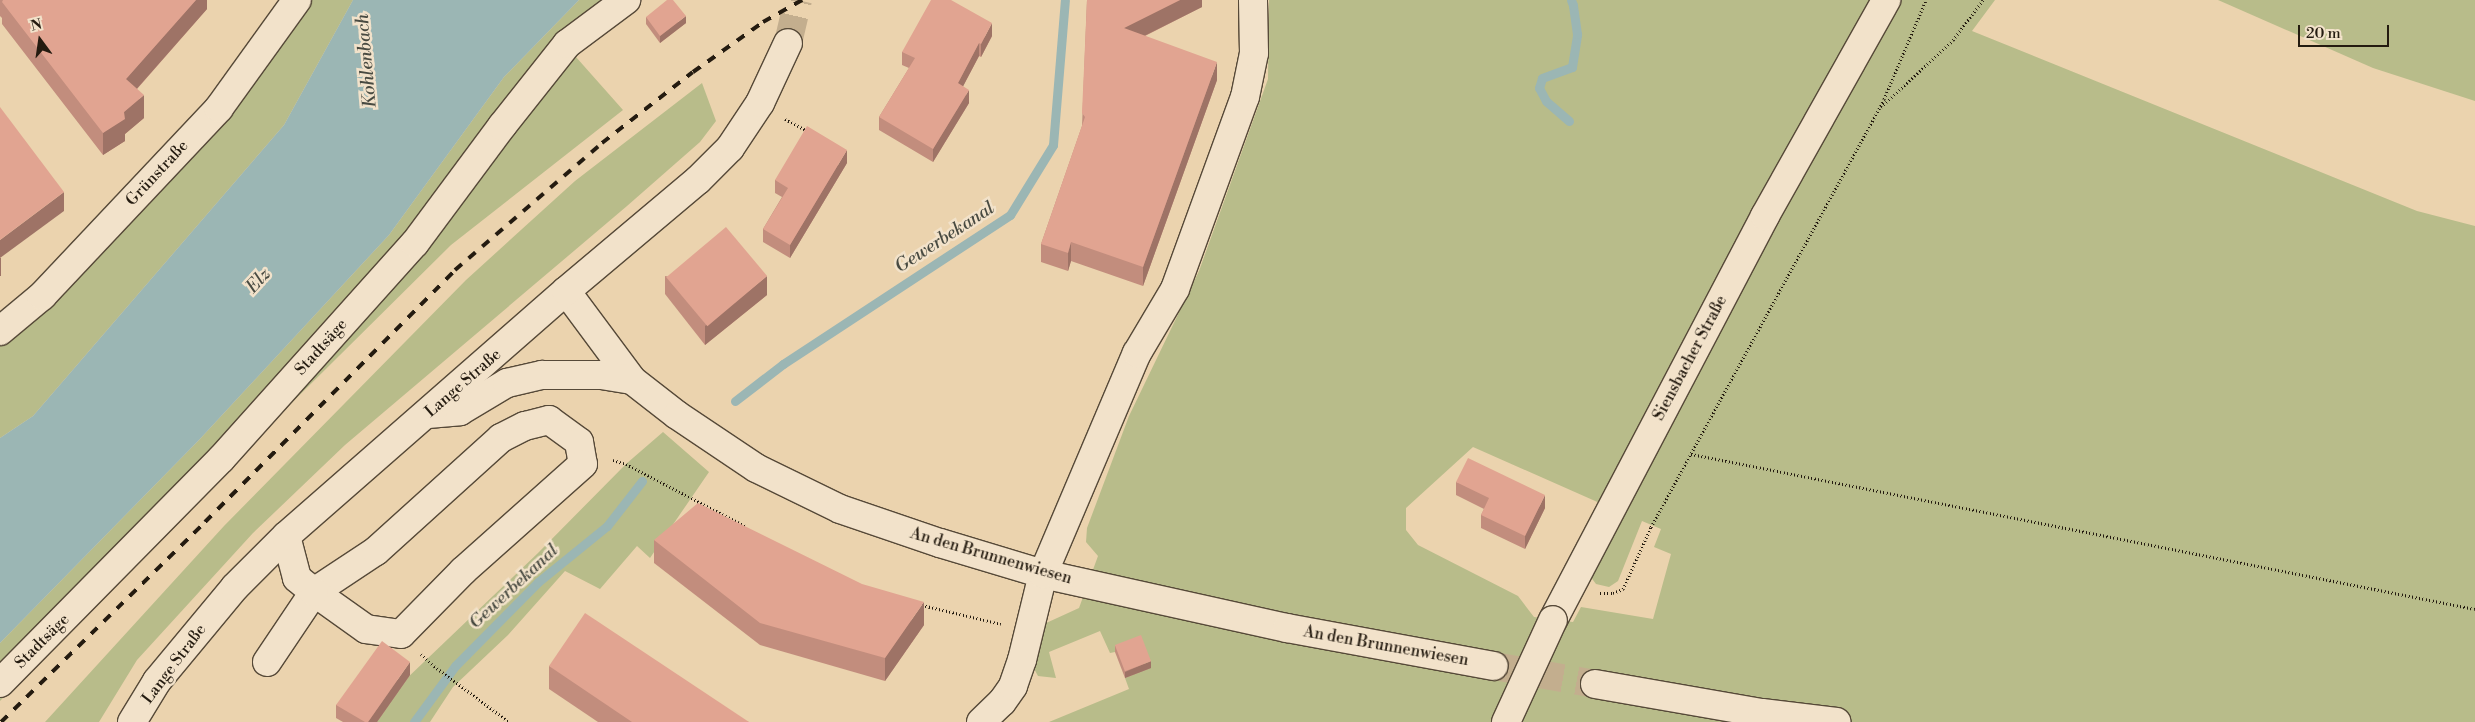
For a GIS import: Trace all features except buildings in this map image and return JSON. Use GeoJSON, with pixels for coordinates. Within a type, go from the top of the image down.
{"type":"FeatureCollection","features":[{"type":"Feature","properties":{"kind":"street","name":"Grünstraße"},"geometry":{"type":"LineString","coordinates":[[0,331],[42,296],[219,108],[297,0]]}},
{"type":"Feature","properties":{"kind":"street","name":"Stadtsäge"},"geometry":{"type":"LineString","coordinates":[[0,683],[221,459],[414,243],[502,126],[567,44],[626,0]]}},
{"type":"Feature","properties":{"kind":"street"},"geometry":{"type":"LineString","coordinates":[[981,722],[1002,702],[1013,686],[1043,574],[1137,353],[1179,280],[1244,97],[1254,53],[1254,0]]}},
{"type":"Feature","properties":{"kind":"street","name":"Siensbacher Straße"},"geometry":{"type":"LineString","coordinates":[[1506,722],[1571,584],[1765,216],[1886,0]]}},
{"type":"Feature","properties":{"kind":"street","name":"Lange Straße"},"geometry":{"type":"LineString","coordinates":[[132,722],[157,681],[235,587],[286,536],[376,456],[428,414],[566,292],[698,180],[730,148],[746,127],[760,103],[788,43]]}},
{"type":"Feature","properties":{"kind":"street","name":"An den Brunnenwiesen"},"geometry":{"type":"LineString","coordinates":[[566,292],[632,380],[677,415],[756,468],[840,509],[940,543],[1043,574],[1286,628],[1494,666]]}},
{"type":"Feature","properties":{"kind":"street"},"geometry":{"type":"LineString","coordinates":[[428,414],[460,411],[507,383],[542,375],[601,375],[632,380]]}},
{"type":"Feature","properties":{"kind":"street"},"geometry":{"type":"LineString","coordinates":[[267,662],[314,592],[376,552],[501,438],[526,426],[549,420],[578,442],[583,464],[463,571],[401,634],[366,629],[314,592],[296,578],[286,536]]}},
{"type":"Feature","properties":{"kind":"street"},"geometry":{"type":"LineString","coordinates":[[1595,684],[1762,713],[1836,722]]}},
{"type":"Feature","properties":{"kind":"path"},"geometry":{"type":"LineString","coordinates":[[1571,584],[1603,594],[1623,589],[1651,527],[1878,109],[1926,0]]}},
{"type":"Feature","properties":{"kind":"path"},"geometry":{"type":"LineString","coordinates":[[1878,109],[1953,40],[1983,0]]}},
{"type":"Feature","properties":{"kind":"path"},"geometry":{"type":"LineString","coordinates":[[787,120],[812,134]]}},
{"type":"Feature","properties":{"kind":"path"},"geometry":{"type":"LineString","coordinates":[[580,452],[626,464],[754,531]]}},
{"type":"Feature","properties":{"kind":"path"},"geometry":{"type":"LineString","coordinates":[[1691,454],[2475,609]]}},
{"type":"Feature","properties":{"kind":"path"},"geometry":{"type":"LineString","coordinates":[[920,605],[1029,631]]}},
{"type":"Feature","properties":{"kind":"path"},"geometry":{"type":"LineString","coordinates":[[434,666],[509,722]]}},
{"type":"Feature","properties":{"kind":"green space"},"geometry":{"type":"Polygon","coordinates":[[[297,0],[353,0],[284,125],[33,416],[0,438],[0,331],[42,296],[297,0]]]}},
{"type":"Feature","properties":{"kind":"green space"},"geometry":{"type":"Polygon","coordinates":[[[579,0],[607,0],[560,39],[623,110],[451,245],[230,464],[0,701],[0,643],[199,440],[389,235],[504,77],[579,0]]]}},
{"type":"Feature","properties":{"kind":"green space"},"geometry":{"type":"Polygon","coordinates":[[[1269,0],[1995,0],[1972,31],[2417,211],[2475,226],[2475,722],[1049,722],[1129,689],[1125,678],[1151,667],[1115,652],[1110,653],[1100,631],[1049,652],[1056,678],[1038,676],[1032,665],[1044,624],[1079,608],[1098,556],[1086,542],[1087,528],[1129,416],[1199,271],[1268,79],[1269,0]],[[1473,447],[1406,508],[1406,530],[1418,545],[1518,596],[1534,617],[1573,622],[1581,607],[1653,619],[1671,554],[1654,547],[1661,529],[1642,521],[1618,581],[1609,587],[1596,584],[1590,576],[1620,512],[1473,447]]]}},
{"type":"Feature","properties":{"kind":"green space"},"geometry":{"type":"Polygon","coordinates":[[[2218,0],[2475,0],[2475,101],[2373,68],[2218,0]]]}},
{"type":"Feature","properties":{"kind":"green space"},"geometry":{"type":"Polygon","coordinates":[[[702,83],[716,121],[700,142],[345,445],[253,533],[137,660],[99,722],[45,722],[224,526],[466,280],[575,181],[702,83]]]}},
{"type":"Feature","properties":{"kind":"green space"},"geometry":{"type":"Polygon","coordinates":[[[663,432],[709,472],[650,558],[637,546],[600,589],[565,571],[508,635],[453,687],[430,722],[376,722],[403,682],[538,553],[626,464],[663,432]]]}},
{"type":"Feature","properties":{"kind":"water"},"geometry":{"type":"Polygon","coordinates":[[[353,0],[579,0],[504,77],[389,235],[199,440],[0,643],[0,438],[33,416],[284,125],[353,0]]]}},
{"type":"Feature","properties":{"kind":"waterway","name":"Gewerbekanal"},"geometry":{"type":"LineString","coordinates":[[735,401],[783,364],[1010,215],[1053,145],[1065,0]]}},
{"type":"Feature","properties":{"kind":"waterway"},"geometry":{"type":"LineString","coordinates":[[1569,121],[1546,101],[1539,88],[1542,78],[1572,67],[1577,34],[1571,0]]}},
{"type":"Feature","properties":{"kind":"waterway","name":"Gewerbekanal"},"geometry":{"type":"LineString","coordinates":[[414,722],[455,666],[538,582],[607,526],[642,481]]}},
{"type":"Feature","properties":{"kind":"tunnel"},"geometry":{"type":"LineString","coordinates":[[788,43],[798,0]]}},
{"type":"Feature","properties":{"kind":"tunnel"},"geometry":{"type":"LineString","coordinates":[[1494,666],[1595,684]]}},
{"type":"Feature","properties":{"kind":"railway"},"geometry":{"type":"LineString","coordinates":[[1,722],[205,522],[455,270],[602,143],[693,72],[763,22],[802,0]]}},
{"type":"Feature","properties":{"kind":"water label","name":"Kohlenbach"},"geometry":{"type":"Point","coordinates":[367,61]}},
{"type":"Feature","properties":{"kind":"water label","name":"Elz"},"geometry":{"type":"Point","coordinates":[259,281]}}]}
